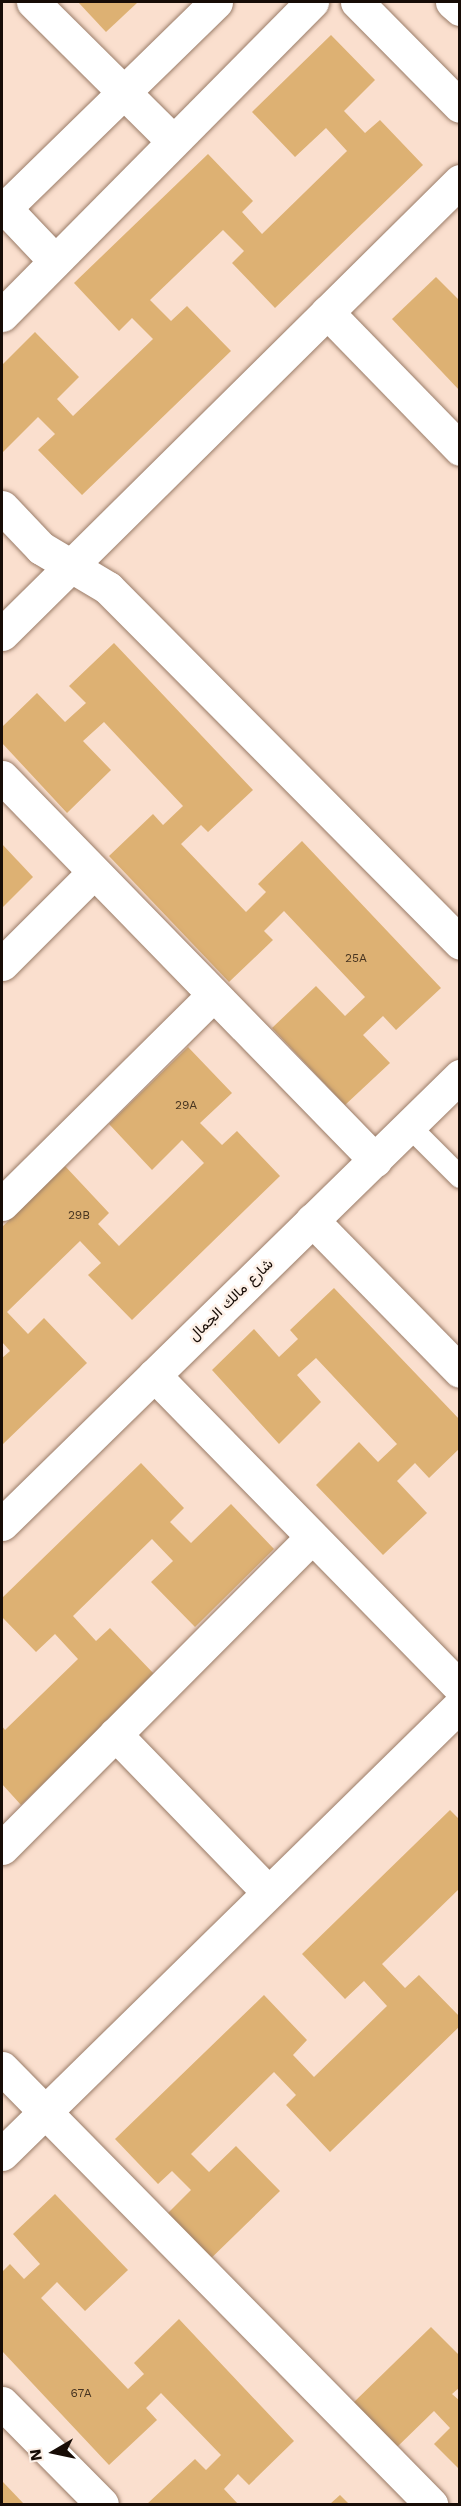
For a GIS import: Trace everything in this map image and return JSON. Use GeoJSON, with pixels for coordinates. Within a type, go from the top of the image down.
{"type":"FeatureCollection","features":[{"type":"Feature","properties":{"kind":"street"},"geometry":{"type":"LineString","coordinates":[[33,2],[173,141]]}},
{"type":"Feature","properties":{"kind":"street"},"geometry":{"type":"LineString","coordinates":[[56,261],[3,208],[216,2]]}},
{"type":"Feature","properties":{"kind":"street"},"geometry":{"type":"LineString","coordinates":[[2,315],[312,2]]}},
{"type":"Feature","properties":{"kind":"street"},"geometry":{"type":"LineString","coordinates":[[357,2],[459,106]]}},
{"type":"Feature","properties":{"kind":"street"},"geometry":{"type":"LineString","coordinates":[[452,2],[459,9]]}},
{"type":"Feature","properties":{"kind":"street"},"geometry":{"type":"LineString","coordinates":[[2,634],[459,182]]}},
{"type":"Feature","properties":{"kind":"street"},"geometry":{"type":"LineString","coordinates":[[327,312],[459,449]]}},
{"type":"Feature","properties":{"kind":"street"},"geometry":{"type":"LineString","coordinates":[[2,507],[41,548],[72,564],[108,588],[459,943]]}},
{"type":"Feature","properties":{"kind":"street"},"geometry":{"type":"LineString","coordinates":[[2,777],[375,1160]]}},
{"type":"Feature","properties":{"kind":"street"},"geometry":{"type":"LineString","coordinates":[[2,964],[94,872]]}},
{"type":"Feature","properties":{"kind":"street"},"geometry":{"type":"LineString","coordinates":[[2,1204],[213,995]]}},
{"type":"Feature","properties":{"kind":"street","name":"شارع مالك الجمال"},"geometry":{"type":"LineString","coordinates":[[2,1524],[459,1076]]}},
{"type":"Feature","properties":{"kind":"street"},"geometry":{"type":"LineString","coordinates":[[312,1220],[459,1371]]}},
{"type":"Feature","properties":{"kind":"street"},"geometry":{"type":"LineString","coordinates":[[154,1375],[459,1688]]}},
{"type":"Feature","properties":{"kind":"street"},"geometry":{"type":"LineString","coordinates":[[2,1848],[312,1537]]}},
{"type":"Feature","properties":{"kind":"street"},"geometry":{"type":"LineString","coordinates":[[2,2154],[459,1705]]}},
{"type":"Feature","properties":{"kind":"street"},"geometry":{"type":"LineString","coordinates":[[115,1734],[268,1892]]}},
{"type":"Feature","properties":{"kind":"street"},"geometry":{"type":"LineString","coordinates":[[2,2068],[431,2505]]}},
{"type":"Feature","properties":{"kind":"street"},"geometry":{"type":"LineString","coordinates":[[2,2403],[102,2505]]}},
{"type":"Feature","properties":{"kind":"lane"},"geometry":{"type":"LineString","coordinates":[[409,1126],[459,1177]]}},
{"type":"Feature","properties":{"kind":"building"},"geometry":{"type":"Polygon","coordinates":[[[78,2],[138,2],[106,32],[78,2]]]}},
{"type":"Feature","properties":{"kind":"building"},"geometry":{"type":"Polygon","coordinates":[[[331,35],[375,80],[344,111],[365,133],[380,120],[423,165],[275,308],[232,263],[244,251],[223,230],[150,300],[171,321],[187,306],[231,351],[82,495],[38,450],[55,434],[38,417],[2,453],[2,365],[35,332],[79,377],[57,399],[73,416],[153,339],[132,318],[119,331],[74,283],[208,154],[253,201],[242,212],[262,234],[347,151],[326,128],[295,157],[252,112],[331,35]]]}},
{"type":"Feature","properties":{"kind":"building"},"geometry":{"type":"Polygon","coordinates":[[[436,277],[460,301],[460,391],[392,319],[436,277]]]}},
{"type":"Feature","properties":{"kind":"building"},"geometry":{"type":"Polygon","coordinates":[[[114,643],[253,790],[208,832],[201,825],[181,844],[246,912],[266,892],[258,884],[302,841],[441,988],[396,1030],[383,1016],[363,1035],[390,1063],[345,1105],[272,1028],[316,986],[345,1016],[365,997],[284,911],[264,931],[273,940],[229,982],[109,856],[153,814],[163,825],[183,806],[104,722],[83,741],[111,770],[67,813],[2,743],[2,727],[37,693],[65,722],[86,703],[69,686],[114,643]]]}},
{"type":"Feature","properties":{"kind":"building"},"geometry":{"type":"Polygon","coordinates":[[[2,844],[33,877],[2,908],[2,844]]]}},
{"type":"Feature","properties":{"kind":"building"},"geometry":{"type":"Polygon","coordinates":[[[188,1047],[232,1093],[200,1123],[222,1145],[237,1131],[280,1176],[132,1320],[88,1275],[101,1263],[80,1241],[7,1312],[28,1334],[44,1318],[87,1363],[2,1445],[2,1358],[10,1351],[2,1342],[2,1227],[65,1166],[109,1213],[98,1224],[119,1246],[204,1163],[182,1140],[152,1170],[109,1124],[188,1047]]]}},
{"type":"Feature","properties":{"kind":"building"},"geometry":{"type":"Polygon","coordinates":[[[334,1288],[460,1420],[460,1448],[429,1478],[415,1463],[397,1481],[427,1513],[383,1555],[316,1485],[359,1442],[378,1462],[397,1444],[316,1358],[297,1375],[321,1402],[279,1444],[212,1370],[254,1329],[279,1357],[298,1339],[290,1330],[334,1288]]]}},
{"type":"Feature","properties":{"kind":"building"},"geometry":{"type":"Polygon","coordinates":[[[141,1463],[184,1508],[170,1522],[191,1543],[231,1504],[274,1549],[195,1627],[151,1582],[173,1561],[152,1539],[73,1616],[96,1641],[110,1628],[155,1675],[21,1805],[2,1784],[2,1726],[5,1730],[78,1659],[55,1634],[36,1652],[2,1617],[2,1598],[141,1463]]]}},
{"type":"Feature","properties":{"kind":"building"},"geometry":{"type":"Polygon","coordinates":[[[450,1810],[460,1820],[460,1888],[382,1964],[405,1988],[419,1975],[460,2017],[460,2026],[330,2152],[286,2105],[296,2095],[274,2072],[191,2154],[209,2172],[236,2146],[280,2191],[200,2269],[157,2224],[191,2190],[172,2171],[158,2184],[115,2139],[264,1995],[307,2040],[293,2055],[314,2077],[387,2006],[364,1981],[345,1999],[302,1954],[450,1810]]]}},
{"type":"Feature","properties":{"kind":"building"},"geometry":{"type":"Polygon","coordinates":[[[55,2194],[128,2270],[85,2311],[57,2282],[41,2298],[128,2389],[144,2374],[134,2363],[179,2319],[294,2441],[249,2485],[238,2474],[224,2489],[238,2504],[147,2504],[195,2459],[206,2470],[221,2455],[161,2393],[146,2408],[157,2420],[109,2465],[2,2351],[2,2272],[10,2264],[24,2279],[40,2264],[13,2234],[55,2194]]]}},
{"type":"Feature","properties":{"kind":"building"},"geometry":{"type":"Polygon","coordinates":[[[431,2327],[460,2356],[460,2387],[452,2394],[460,2401],[460,2470],[434,2444],[450,2428],[434,2411],[395,2449],[352,2404],[431,2327]]]}},
{"type":"Feature","properties":{"kind":"building"},"geometry":{"type":"Polygon","coordinates":[[[2,2481],[24,2504],[2,2504],[2,2481]]]}},
{"type":"Feature","properties":{"kind":"building"},"geometry":{"type":"Polygon","coordinates":[[[340,2495],[349,2504],[330,2504],[340,2495]]]}}]}
